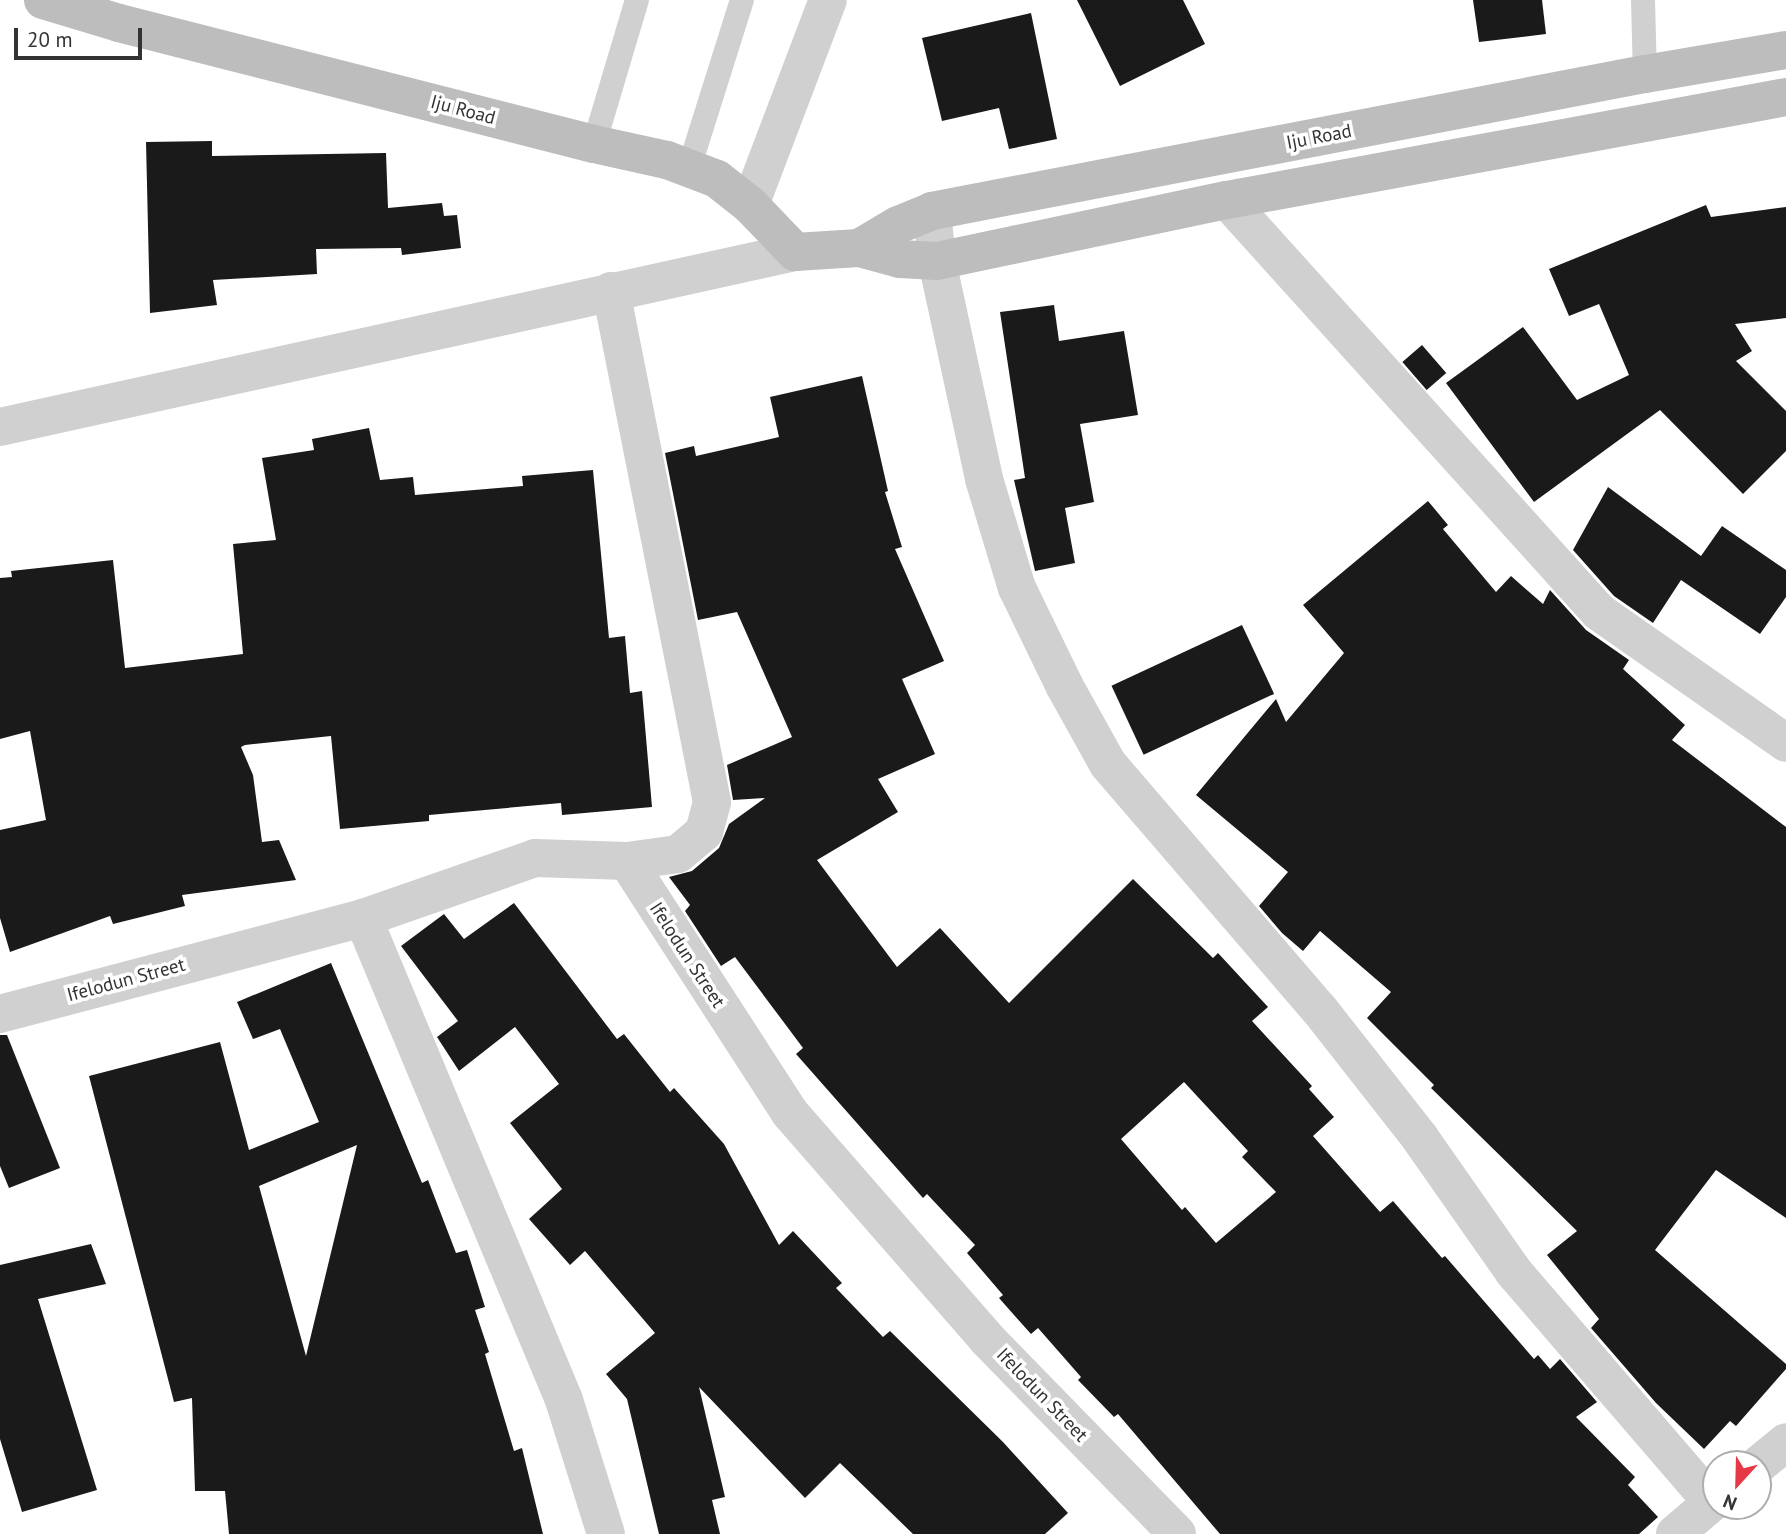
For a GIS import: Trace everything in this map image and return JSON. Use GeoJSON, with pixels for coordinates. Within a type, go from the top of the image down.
{"type":"FeatureCollection","features":[{"type":"Feature","properties":{"kind":"main road","name":"Iju Road"},"geometry":{"type":"LineString","coordinates":[[43,0],[119,23],[594,144],[667,160],[717,179],[750,205],[795,251],[859,248],[900,259],[937,261],[1227,200],[1786,97]]}},
{"type":"Feature","properties":{"kind":"main road","name":"Iju Road"},"geometry":{"type":"LineString","coordinates":[[859,248],[898,225],[932,211],[1645,74],[1786,50]]}},
{"type":"Feature","properties":{"kind":"street"},"geometry":{"type":"LineString","coordinates":[[750,205],[828,0]]}},
{"type":"Feature","properties":{"kind":"street"},"geometry":{"type":"LineString","coordinates":[[1227,200],[1599,612],[1782,735]]}},
{"type":"Feature","properties":{"kind":"street"},"geometry":{"type":"LineString","coordinates":[[932,211],[937,261],[984,479],[1017,588],[1064,685],[1108,764],[1319,1009],[1420,1138],[1513,1270],[1702,1486]]}},
{"type":"Feature","properties":{"kind":"street"},"geometry":{"type":"LineString","coordinates":[[0,427],[795,251]]}},
{"type":"Feature","properties":{"kind":"street"},"geometry":{"type":"LineString","coordinates":[[611,291],[712,802],[704,832],[678,854],[627,861]]}},
{"type":"Feature","properties":{"kind":"street","name":"Ifelodun Street"},"geometry":{"type":"LineString","coordinates":[[0,1014],[363,918],[536,858],[627,861],[790,1113],[987,1339],[1177,1534]]}},
{"type":"Feature","properties":{"kind":"street"},"geometry":{"type":"LineString","coordinates":[[363,918],[564,1399],[606,1534]]}},
{"type":"Feature","properties":{"kind":"street"},"geometry":{"type":"LineString","coordinates":[[1772,1453],[1786,1441]]}},
{"type":"Feature","properties":{"kind":"street"},"geometry":{"type":"LineString","coordinates":[[1675,1534],[1702,1510]]}},
{"type":"Feature","properties":{"kind":"lane"},"geometry":{"type":"LineString","coordinates":[[594,144],[637,0]]}},
{"type":"Feature","properties":{"kind":"lane"},"geometry":{"type":"LineString","coordinates":[[689,168],[742,0]]}},
{"type":"Feature","properties":{"kind":"lane"},"geometry":{"type":"LineString","coordinates":[[1643,0],[1645,74]]}},
{"type":"Feature","properties":{"kind":"building"},"geometry":{"type":"Polygon","coordinates":[[[1077,0],[1183,0],[1205,44],[1120,86],[1077,0]]]}},
{"type":"Feature","properties":{"kind":"building"},"geometry":{"type":"Polygon","coordinates":[[[1473,0],[1542,0],[1546,34],[1479,42],[1473,0]]]}},
{"type":"Feature","properties":{"kind":"building"},"geometry":{"type":"Polygon","coordinates":[[[1031,13],[1057,139],[1009,149],[999,108],[942,121],[922,38],[1031,13]]]}},
{"type":"Feature","properties":{"kind":"building"},"geometry":{"type":"Polygon","coordinates":[[[212,141],[212,156],[386,153],[388,208],[442,203],[444,216],[457,215],[461,248],[402,255],[401,248],[316,249],[317,274],[213,280],[217,305],[150,313],[146,142],[212,141]]]}},
{"type":"Feature","properties":{"kind":"building"},"geometry":{"type":"Polygon","coordinates":[[[1706,205],[1711,217],[1786,207],[1786,318],[1735,324],[1752,351],[1736,361],[1786,411],[1786,451],[1743,494],[1660,410],[1534,502],[1446,383],[1523,327],[1577,400],[1629,375],[1599,304],[1569,316],[1549,269],[1706,205]]]}},
{"type":"Feature","properties":{"kind":"building"},"geometry":{"type":"Polygon","coordinates":[[[1054,305],[1059,341],[1124,331],[1138,415],[1080,424],[1094,502],[1065,508],[1075,563],[1035,571],[1014,480],[1025,478],[1000,312],[1054,305]]]}},
{"type":"Feature","properties":{"kind":"building"},"geometry":{"type":"Polygon","coordinates":[[[1422,345],[1446,373],[1427,390],[1402,362],[1422,345]]]}},
{"type":"Feature","properties":{"kind":"building"},"geometry":{"type":"Polygon","coordinates":[[[862,376],[888,491],[885,492],[902,547],[895,549],[944,661],[902,679],[935,754],[878,779],[898,812],[817,860],[897,967],[940,928],[1009,1003],[1133,879],[1213,958],[1218,953],[1268,1007],[1252,1021],[1312,1086],[1309,1089],[1334,1117],[1313,1136],[1380,1212],[1393,1201],[1442,1258],[1445,1256],[1534,1359],[1538,1355],[1550,1369],[1560,1359],[1597,1402],[1576,1417],[1635,1477],[1628,1485],[1658,1517],[1639,1534],[1220,1534],[1118,1414],[1114,1417],[1078,1380],[1081,1377],[1038,1328],[1031,1334],[999,1298],[1003,1295],[967,1253],[975,1245],[927,1194],[923,1198],[796,1054],[803,1048],[735,957],[721,966],[685,911],[690,905],[669,877],[692,871],[719,848],[729,824],[765,798],[733,800],[727,765],[792,737],[737,612],[698,620],[665,453],[694,446],[696,456],[779,437],[770,397],[862,376]],[[1184,1082],[1121,1139],[1182,1210],[1185,1207],[1216,1243],[1276,1192],[1242,1157],[1248,1151],[1184,1082]]]}},
{"type":"Feature","properties":{"kind":"building"},"geometry":{"type":"Polygon","coordinates":[[[369,428],[380,480],[413,477],[415,495],[523,486],[522,476],[593,470],[609,638],[625,636],[630,693],[642,691],[652,807],[562,815],[561,803],[429,815],[429,821],[340,829],[331,736],[245,745],[241,747],[253,775],[262,842],[279,840],[296,880],[182,895],[185,906],[113,924],[110,916],[10,952],[0,918],[0,830],[46,820],[30,731],[0,739],[0,578],[12,577],[11,571],[113,560],[125,668],[243,654],[233,544],[276,540],[262,458],[314,450],[312,439],[369,428]]]}},
{"type":"Feature","properties":{"kind":"building"},"geometry":{"type":"Polygon","coordinates":[[[1608,487],[1701,556],[1722,526],[1786,570],[1786,597],[1760,634],[1681,580],[1653,623],[1614,596],[1573,550],[1608,487]]]}},
{"type":"Feature","properties":{"kind":"building"},"geometry":{"type":"Polygon","coordinates":[[[1428,501],[1448,525],[1443,529],[1496,592],[1511,576],[1543,604],[1550,590],[1586,630],[1629,660],[1623,669],[1685,725],[1672,740],[1786,827],[1786,1218],[1716,1170],[1655,1250],[1786,1364],[1786,1369],[1736,1426],[1730,1421],[1704,1449],[1656,1403],[1591,1328],[1599,1319],[1547,1255],[1577,1231],[1431,1088],[1434,1085],[1367,1018],[1391,992],[1320,931],[1303,951],[1282,933],[1259,906],[1288,872],[1196,795],[1276,699],[1286,722],[1344,653],[1303,605],[1428,501]]]}},
{"type":"Feature","properties":{"kind":"building"},"geometry":{"type":"Polygon","coordinates":[[[1242,625],[1274,694],[1144,755],[1111,686],[1242,625]]]}},
{"type":"Feature","properties":{"kind":"building"},"geometry":{"type":"Polygon","coordinates":[[[514,903],[617,1039],[624,1034],[670,1092],[674,1088],[724,1144],[779,1245],[793,1231],[842,1283],[836,1288],[883,1337],[890,1331],[1003,1442],[1068,1513],[1045,1534],[913,1534],[840,1463],[805,1498],[699,1387],[725,1497],[712,1500],[720,1534],[659,1534],[627,1399],[606,1374],[655,1333],[585,1251],[570,1265],[529,1219],[562,1189],[510,1123],[559,1084],[515,1027],[459,1071],[437,1037],[458,1021],[401,946],[444,914],[464,939],[514,903]]]}},
{"type":"Feature","properties":{"kind":"building"},"geometry":{"type":"Polygon","coordinates":[[[331,963],[422,1183],[428,1180],[456,1253],[467,1250],[485,1307],[475,1310],[489,1352],[485,1354],[514,1451],[522,1448],[543,1534],[229,1534],[225,1491],[195,1491],[192,1398],[174,1402],[89,1076],[220,1042],[249,1150],[319,1122],[280,1029],[253,1039],[237,1002],[331,963]],[[357,1145],[259,1186],[306,1356],[357,1145]]]}},
{"type":"Feature","properties":{"kind":"building"},"geometry":{"type":"Polygon","coordinates":[[[0,1035],[7,1035],[60,1168],[9,1188],[0,1166],[0,1035]]]}},
{"type":"Feature","properties":{"kind":"building"},"geometry":{"type":"Polygon","coordinates":[[[91,1244],[106,1284],[38,1299],[97,1490],[22,1512],[0,1439],[0,1265],[91,1244]]]}}]}
